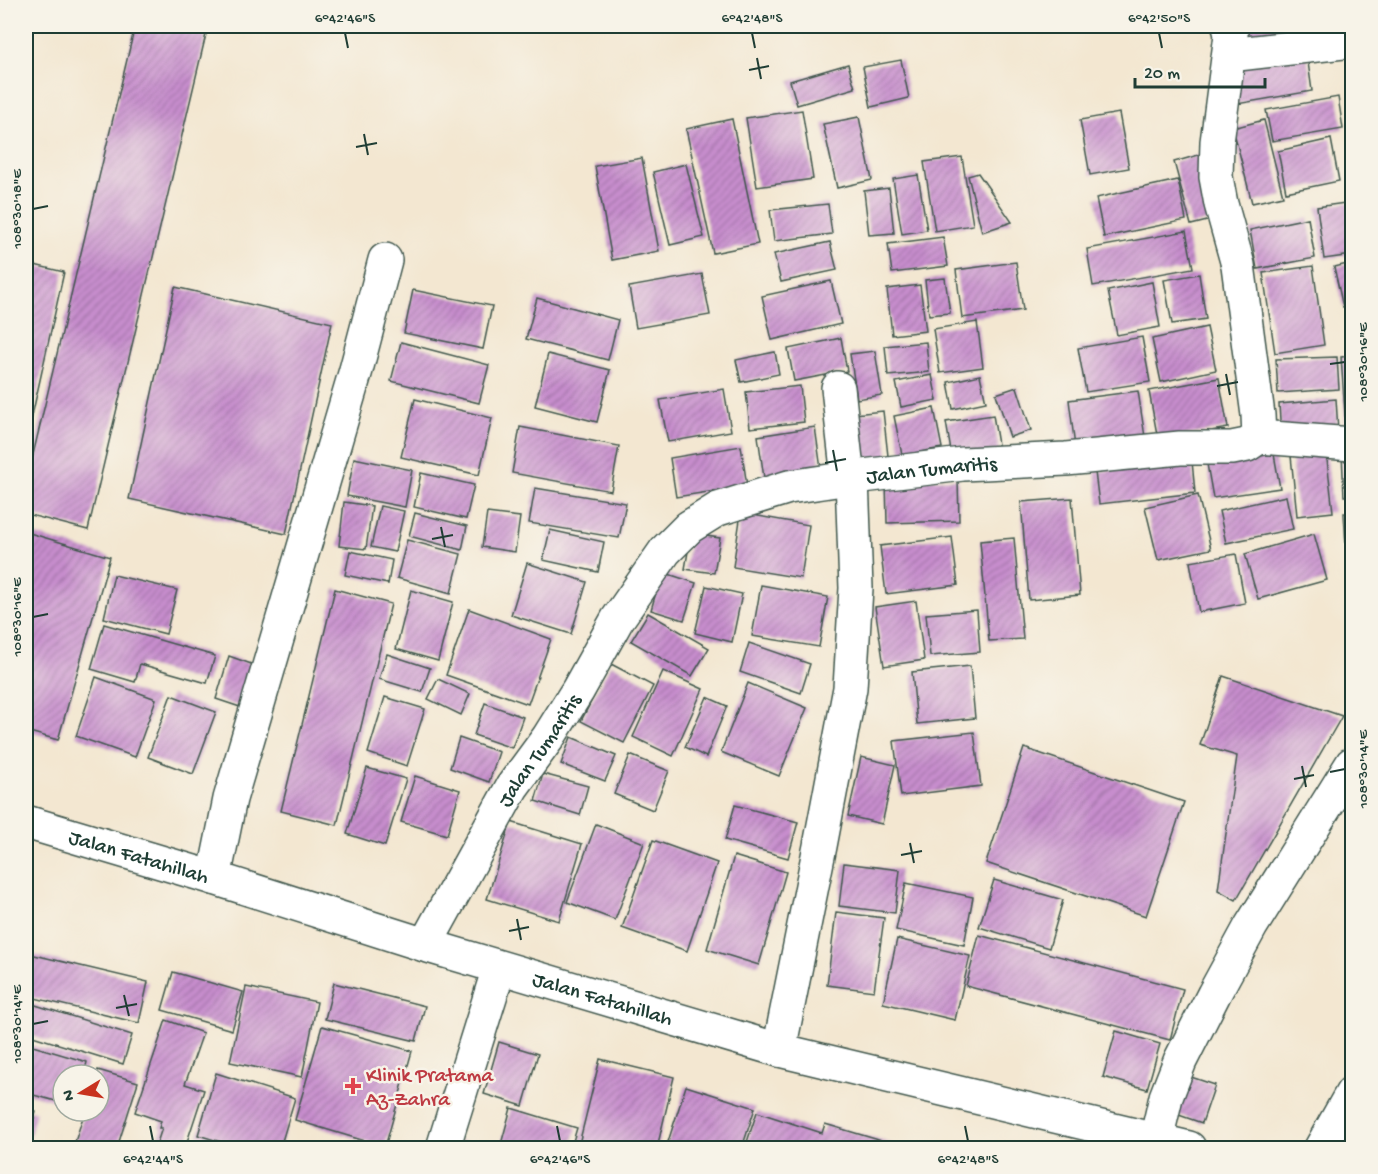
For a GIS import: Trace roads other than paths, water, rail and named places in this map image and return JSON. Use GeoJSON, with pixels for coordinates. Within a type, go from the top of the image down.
{"type":"FeatureCollection","features":[{"type":"Feature","properties":{"kind":"main road"},"geometry":{"type":"LineString","coordinates":[[1353,40],[1229,40],[1215,177],[1238,265],[1259,437],[1353,444]]}},
{"type":"Feature","properties":{"kind":"main road"},"geometry":{"type":"LineString","coordinates":[[214,878],[230,799],[356,370],[385,260]]}},
{"type":"Feature","properties":{"kind":"main road"},"geometry":{"type":"LineString","coordinates":[[779,1050],[850,688],[856,588],[850,478],[838,388]]}},
{"type":"Feature","properties":{"kind":"main road","name":"Jalan Tumaritis"},"geometry":{"type":"LineString","coordinates":[[425,945],[512,787],[554,729],[617,620],[665,551],[689,527],[718,509],[789,487],[850,478],[963,464],[1066,459],[1180,448],[1232,448],[1247,445],[1259,437]]}},
{"type":"Feature","properties":{"kind":"main road"},"geometry":{"type":"LineString","coordinates":[[1156,1140],[1166,1097],[1180,1061],[1214,993],[1251,926],[1353,764]]}},
{"type":"Feature","properties":{"kind":"main road","name":"Jalan Fatahillah"},"geometry":{"type":"LineString","coordinates":[[26,822],[214,878],[500,968],[779,1050],[1189,1149]]}},
{"type":"Feature","properties":{"kind":"main road"},"geometry":{"type":"LineString","coordinates":[[443,1149],[500,968]]}},
{"type":"Feature","properties":{"kind":"main road"},"geometry":{"type":"LineString","coordinates":[[1321,1149],[1353,1093]]}},
{"type":"Feature","properties":{"kind":"place","name":"Klinik Pratama Az-Zahra"},"geometry":{"type":"Point","coordinates":[353,1086]}}]}
